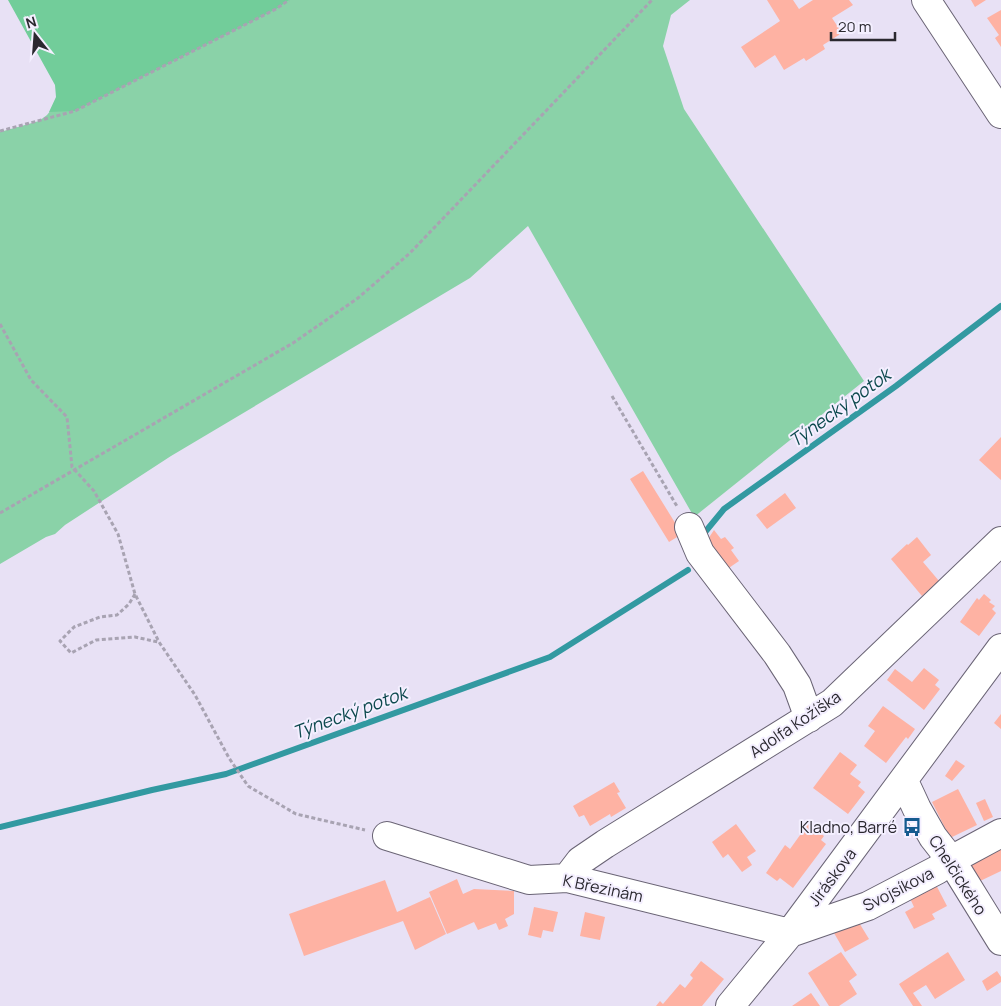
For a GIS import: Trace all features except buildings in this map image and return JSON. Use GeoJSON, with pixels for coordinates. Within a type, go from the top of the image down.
{"type":"FeatureCollection","features":[{"type":"Feature","properties":{"kind":"street"},"geometry":{"type":"LineString","coordinates":[[926,0],[1001,114]]}},
{"type":"Feature","properties":{"kind":"street"},"geometry":{"type":"LineString","coordinates":[[689,527],[700,553],[777,654],[797,685],[809,718]]}},
{"type":"Feature","properties":{"kind":"street","name":"Adolfa Kožíška"},"geometry":{"type":"LineString","coordinates":[[567,878],[580,861],[599,848],[832,703],[1001,541]]}},
{"type":"Feature","properties":{"kind":"street","name":"Jiráskova"},"geometry":{"type":"LineString","coordinates":[[730,1006],[790,934],[1001,648]]}},
{"type":"Feature","properties":{"kind":"street","name":"Chelčického"},"geometry":{"type":"LineString","coordinates":[[904,781],[933,837],[951,860],[1001,941]]}},
{"type":"Feature","properties":{"kind":"street","name":"Svojsíkova"},"geometry":{"type":"LineString","coordinates":[[790,934],[868,906],[937,870],[951,860],[1001,833]]}},
{"type":"Feature","properties":{"kind":"street","name":"K Březinám"},"geometry":{"type":"LineString","coordinates":[[387,836],[529,880],[567,878],[790,934]]}},
{"type":"Feature","properties":{"kind":"path"},"geometry":{"type":"LineString","coordinates":[[0,132],[74,111],[276,9],[288,0]]}},
{"type":"Feature","properties":{"kind":"path"},"geometry":{"type":"LineString","coordinates":[[0,513],[293,343],[358,298],[410,253],[652,0]]}},
{"type":"Feature","properties":{"kind":"path"},"geometry":{"type":"LineString","coordinates":[[0,324],[31,380],[67,417],[72,467],[94,491],[118,534],[135,594],[159,642],[195,695],[229,758],[248,786],[296,814],[387,836]]}},
{"type":"Feature","properties":{"kind":"path"},"geometry":{"type":"LineString","coordinates":[[612,396],[689,527]]}},
{"type":"Feature","properties":{"kind":"path"},"geometry":{"type":"LineString","coordinates":[[135,594],[129,604],[117,615],[100,617],[74,627],[60,641],[71,654],[96,640],[134,637],[159,642]]}},
{"type":"Feature","properties":{"kind":"green space"},"geometry":{"type":"Polygon","coordinates":[[[8,0],[289,0],[276,9],[75,111],[49,112],[56,97],[55,85],[8,0]]]}},
{"type":"Feature","properties":{"kind":"green space"},"geometry":{"type":"Polygon","coordinates":[[[258,0],[690,0],[671,15],[663,46],[684,109],[864,381],[694,517],[528,226],[470,278],[171,456],[65,525],[55,534],[46,537],[0,564],[0,132],[39,121],[51,110],[258,0]]]}},
{"type":"Feature","properties":{"kind":"waterway","name":"Týnecký potok"},"geometry":{"type":"LineString","coordinates":[[701,537],[724,509],[896,386],[1001,306]]}},
{"type":"Feature","properties":{"kind":"waterway","name":"Týnecký potok"},"geometry":{"type":"LineString","coordinates":[[0,827],[226,774],[550,657],[688,570]]}},
{"type":"Feature","properties":{"kind":"place","name":"Kladno, Barré"},"geometry":{"type":"Point","coordinates":[912,827]}}]}
